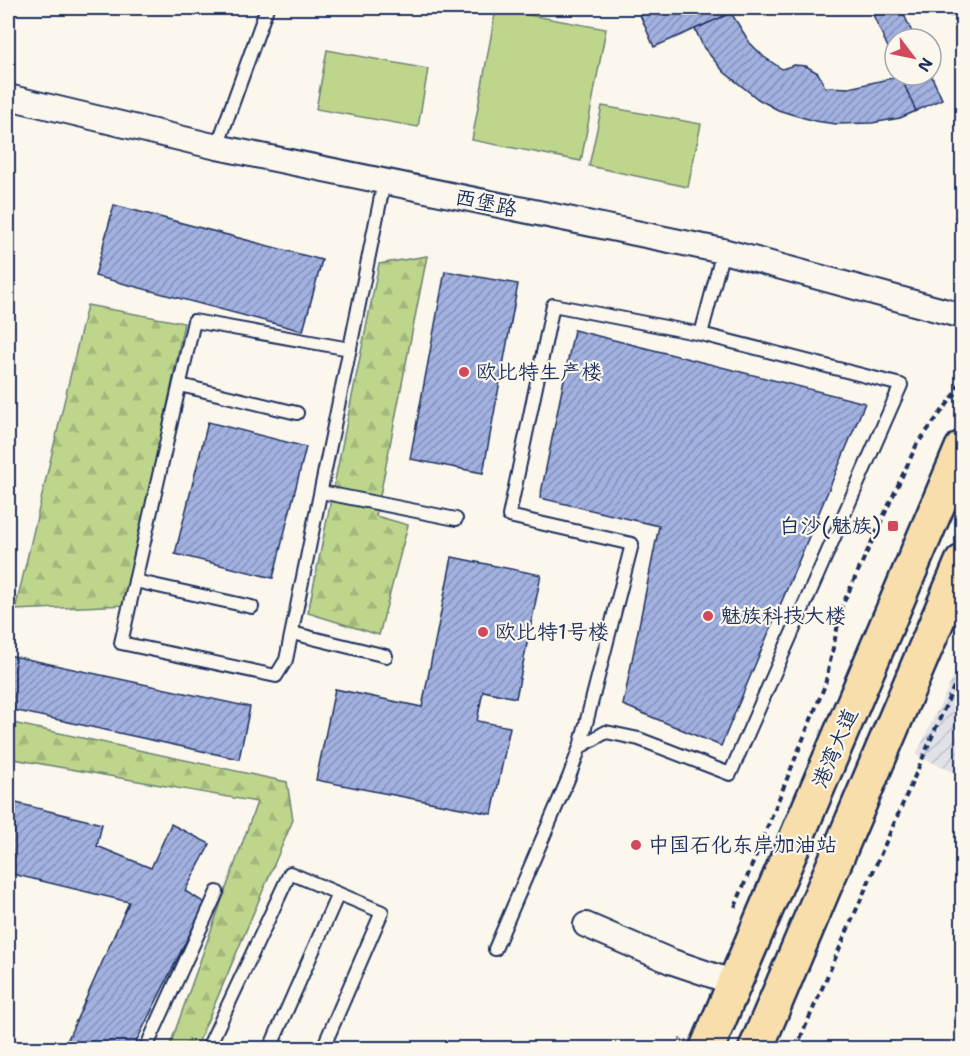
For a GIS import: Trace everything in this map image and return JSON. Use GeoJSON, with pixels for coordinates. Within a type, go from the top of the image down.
{"type":"FeatureCollection","features":[{"type":"Feature","properties":{"kind":"highway","name":"港湾大道"},"geometry":{"type":"LineString","coordinates":[[693,1043],[735,983],[963,448]]}},
{"type":"Feature","properties":{"kind":"highway"},"geometry":{"type":"LineString","coordinates":[[756,1048],[963,562]]}},
{"type":"Feature","properties":{"kind":"street","name":"西堡路"},"geometry":{"type":"LineString","coordinates":[[8,97],[217,147],[723,251],[963,316]]}},
{"type":"Feature","properties":{"kind":"street"},"geometry":{"type":"LineString","coordinates":[[586,924],[670,961],[735,983]]}},
{"type":"Feature","properties":{"kind":"lane"},"geometry":{"type":"LineString","coordinates":[[217,147],[267,8]]}},
{"type":"Feature","properties":{"kind":"lane"},"geometry":{"type":"LineString","coordinates":[[350,350],[194,321],[121,643],[276,676],[286,660],[321,492],[350,350],[384,182]]}},
{"type":"Feature","properties":{"kind":"lane"},"geometry":{"type":"LineString","coordinates":[[701,334],[723,251]]}},
{"type":"Feature","properties":{"kind":"lane"},"geometry":{"type":"LineString","coordinates":[[495,950],[565,788],[580,747],[632,544],[509,516],[554,305],[701,334],[901,385],[730,774],[639,739],[606,732],[580,747]]}},
{"type":"Feature","properties":{"kind":"lane"},"geometry":{"type":"LineString","coordinates":[[180,385],[297,413]]}},
{"type":"Feature","properties":{"kind":"lane"},"geometry":{"type":"LineString","coordinates":[[321,492],[456,519]]}},
{"type":"Feature","properties":{"kind":"lane"},"geometry":{"type":"LineString","coordinates":[[135,581],[252,607]]}},
{"type":"Feature","properties":{"kind":"lane"},"geometry":{"type":"LineString","coordinates":[[292,633],[387,656]]}},
{"type":"Feature","properties":{"kind":"lane"},"geometry":{"type":"LineString","coordinates":[[208,1048],[290,873],[382,912],[323,1048]]}},
{"type":"Feature","properties":{"kind":"lane"},"geometry":{"type":"LineString","coordinates":[[146,1048],[217,892]]}},
{"type":"Feature","properties":{"kind":"lane"},"geometry":{"type":"LineString","coordinates":[[270,1048],[338,894]]}},
{"type":"Feature","properties":{"kind":"path"},"geometry":{"type":"LineString","coordinates":[[735,907],[825,685],[843,606],[917,444],[955,394],[963,375]]}},
{"type":"Feature","properties":{"kind":"path"},"geometry":{"type":"LineString","coordinates":[[795,1048],[963,668]]}},
{"type":"Feature","properties":{"kind":"path"},"geometry":{"type":"LineString","coordinates":[[675,1048],[693,1043]]}},
{"type":"Feature","properties":{"kind":"shaded area"},"geometry":{"type":"Polygon","coordinates":[[[962,659],[962,776],[916,755],[962,659]]]}},
{"type":"Feature","properties":{"kind":"green space"},"geometry":{"type":"Polygon","coordinates":[[[496,9],[606,29],[581,161],[472,140],[496,9]]]}},
{"type":"Feature","properties":{"kind":"green space"},"geometry":{"type":"Polygon","coordinates":[[[327,50],[428,69],[418,127],[316,109],[327,50]]]}},
{"type":"Feature","properties":{"kind":"green space"},"geometry":{"type":"Polygon","coordinates":[[[602,106],[701,124],[688,187],[589,166],[602,106]]]}},
{"type":"Feature","properties":{"kind":"green space"},"geometry":{"type":"Polygon","coordinates":[[[427,256],[376,516],[408,525],[379,635],[308,613],[379,264],[427,256]]]}},
{"type":"Feature","properties":{"kind":"green space"},"geometry":{"type":"Polygon","coordinates":[[[87,305],[184,323],[127,605],[15,610],[87,305]]]}},
{"type":"Feature","properties":{"kind":"green space"},"geometry":{"type":"Polygon","coordinates":[[[8,722],[287,782],[293,820],[196,1048],[169,1048],[257,802],[8,758],[8,722]]]}},
{"type":"Feature","properties":{"kind":"building"},"geometry":{"type":"Polygon","coordinates":[[[637,8],[743,8],[654,47],[637,8]]]}},
{"type":"Feature","properties":{"kind":"building"},"geometry":{"type":"Polygon","coordinates":[[[870,8],[901,8],[910,27],[883,27],[883,37],[870,8]]]}},
{"type":"Feature","properties":{"kind":"building"},"geometry":{"type":"Polygon","coordinates":[[[934,8],[962,8],[962,16],[951,16],[934,8]]]}},
{"type":"Feature","properties":{"kind":"building"},"geometry":{"type":"Polygon","coordinates":[[[731,13],[750,43],[764,57],[782,69],[794,65],[806,66],[818,73],[825,87],[849,88],[883,80],[883,87],[906,87],[916,111],[900,118],[872,123],[836,124],[815,121],[778,110],[758,99],[724,72],[704,48],[695,29],[731,13]]]}},
{"type":"Feature","properties":{"kind":"building"},"geometry":{"type":"Polygon","coordinates":[[[905,87],[936,87],[942,99],[916,111],[905,87]]]}},
{"type":"Feature","properties":{"kind":"building"},"geometry":{"type":"Polygon","coordinates":[[[114,205],[322,260],[303,331],[95,276],[114,205]]]}},
{"type":"Feature","properties":{"kind":"building","name":"欧比特生产楼"},"geometry":{"type":"Polygon","coordinates":[[[445,271],[518,284],[483,473],[410,459],[445,271]]]}},
{"type":"Feature","properties":{"kind":"building","name":"魅族科技大楼"},"geometry":{"type":"Polygon","coordinates":[[[574,330],[865,403],[721,746],[623,705],[659,526],[540,498],[574,330]]]}},
{"type":"Feature","properties":{"kind":"building"},"geometry":{"type":"Polygon","coordinates":[[[208,422],[306,447],[273,578],[175,554],[208,422]]]}},
{"type":"Feature","properties":{"kind":"building","name":"欧比特1号楼"},"geometry":{"type":"Polygon","coordinates":[[[452,557],[541,575],[516,698],[483,691],[477,721],[510,727],[492,814],[316,780],[335,689],[422,707],[452,557]]]}},
{"type":"Feature","properties":{"kind":"building"},"geometry":{"type":"Polygon","coordinates":[[[8,655],[250,707],[239,759],[8,709],[8,655]]]}},
{"type":"Feature","properties":{"kind":"building"},"geometry":{"type":"Polygon","coordinates":[[[8,801],[102,824],[97,846],[151,868],[171,824],[210,844],[185,891],[205,903],[133,1048],[64,1048],[129,902],[8,873],[8,801]]]}},
{"type":"Feature","properties":{"kind":"place","name":"欧比特生产楼"},"geometry":{"type":"Point","coordinates":[464,372]}},
{"type":"Feature","properties":{"kind":"place","name":"白沙(魅族)"},"geometry":{"type":"Point","coordinates":[893,526]}},
{"type":"Feature","properties":{"kind":"place","name":"魅族科技大楼"},"geometry":{"type":"Point","coordinates":[708,616]}},
{"type":"Feature","properties":{"kind":"place","name":"欧比特1号楼"},"geometry":{"type":"Point","coordinates":[483,632]}},
{"type":"Feature","properties":{"kind":"place","name":"中国石化东岸加油站"},"geometry":{"type":"Point","coordinates":[636,845]}}]}
